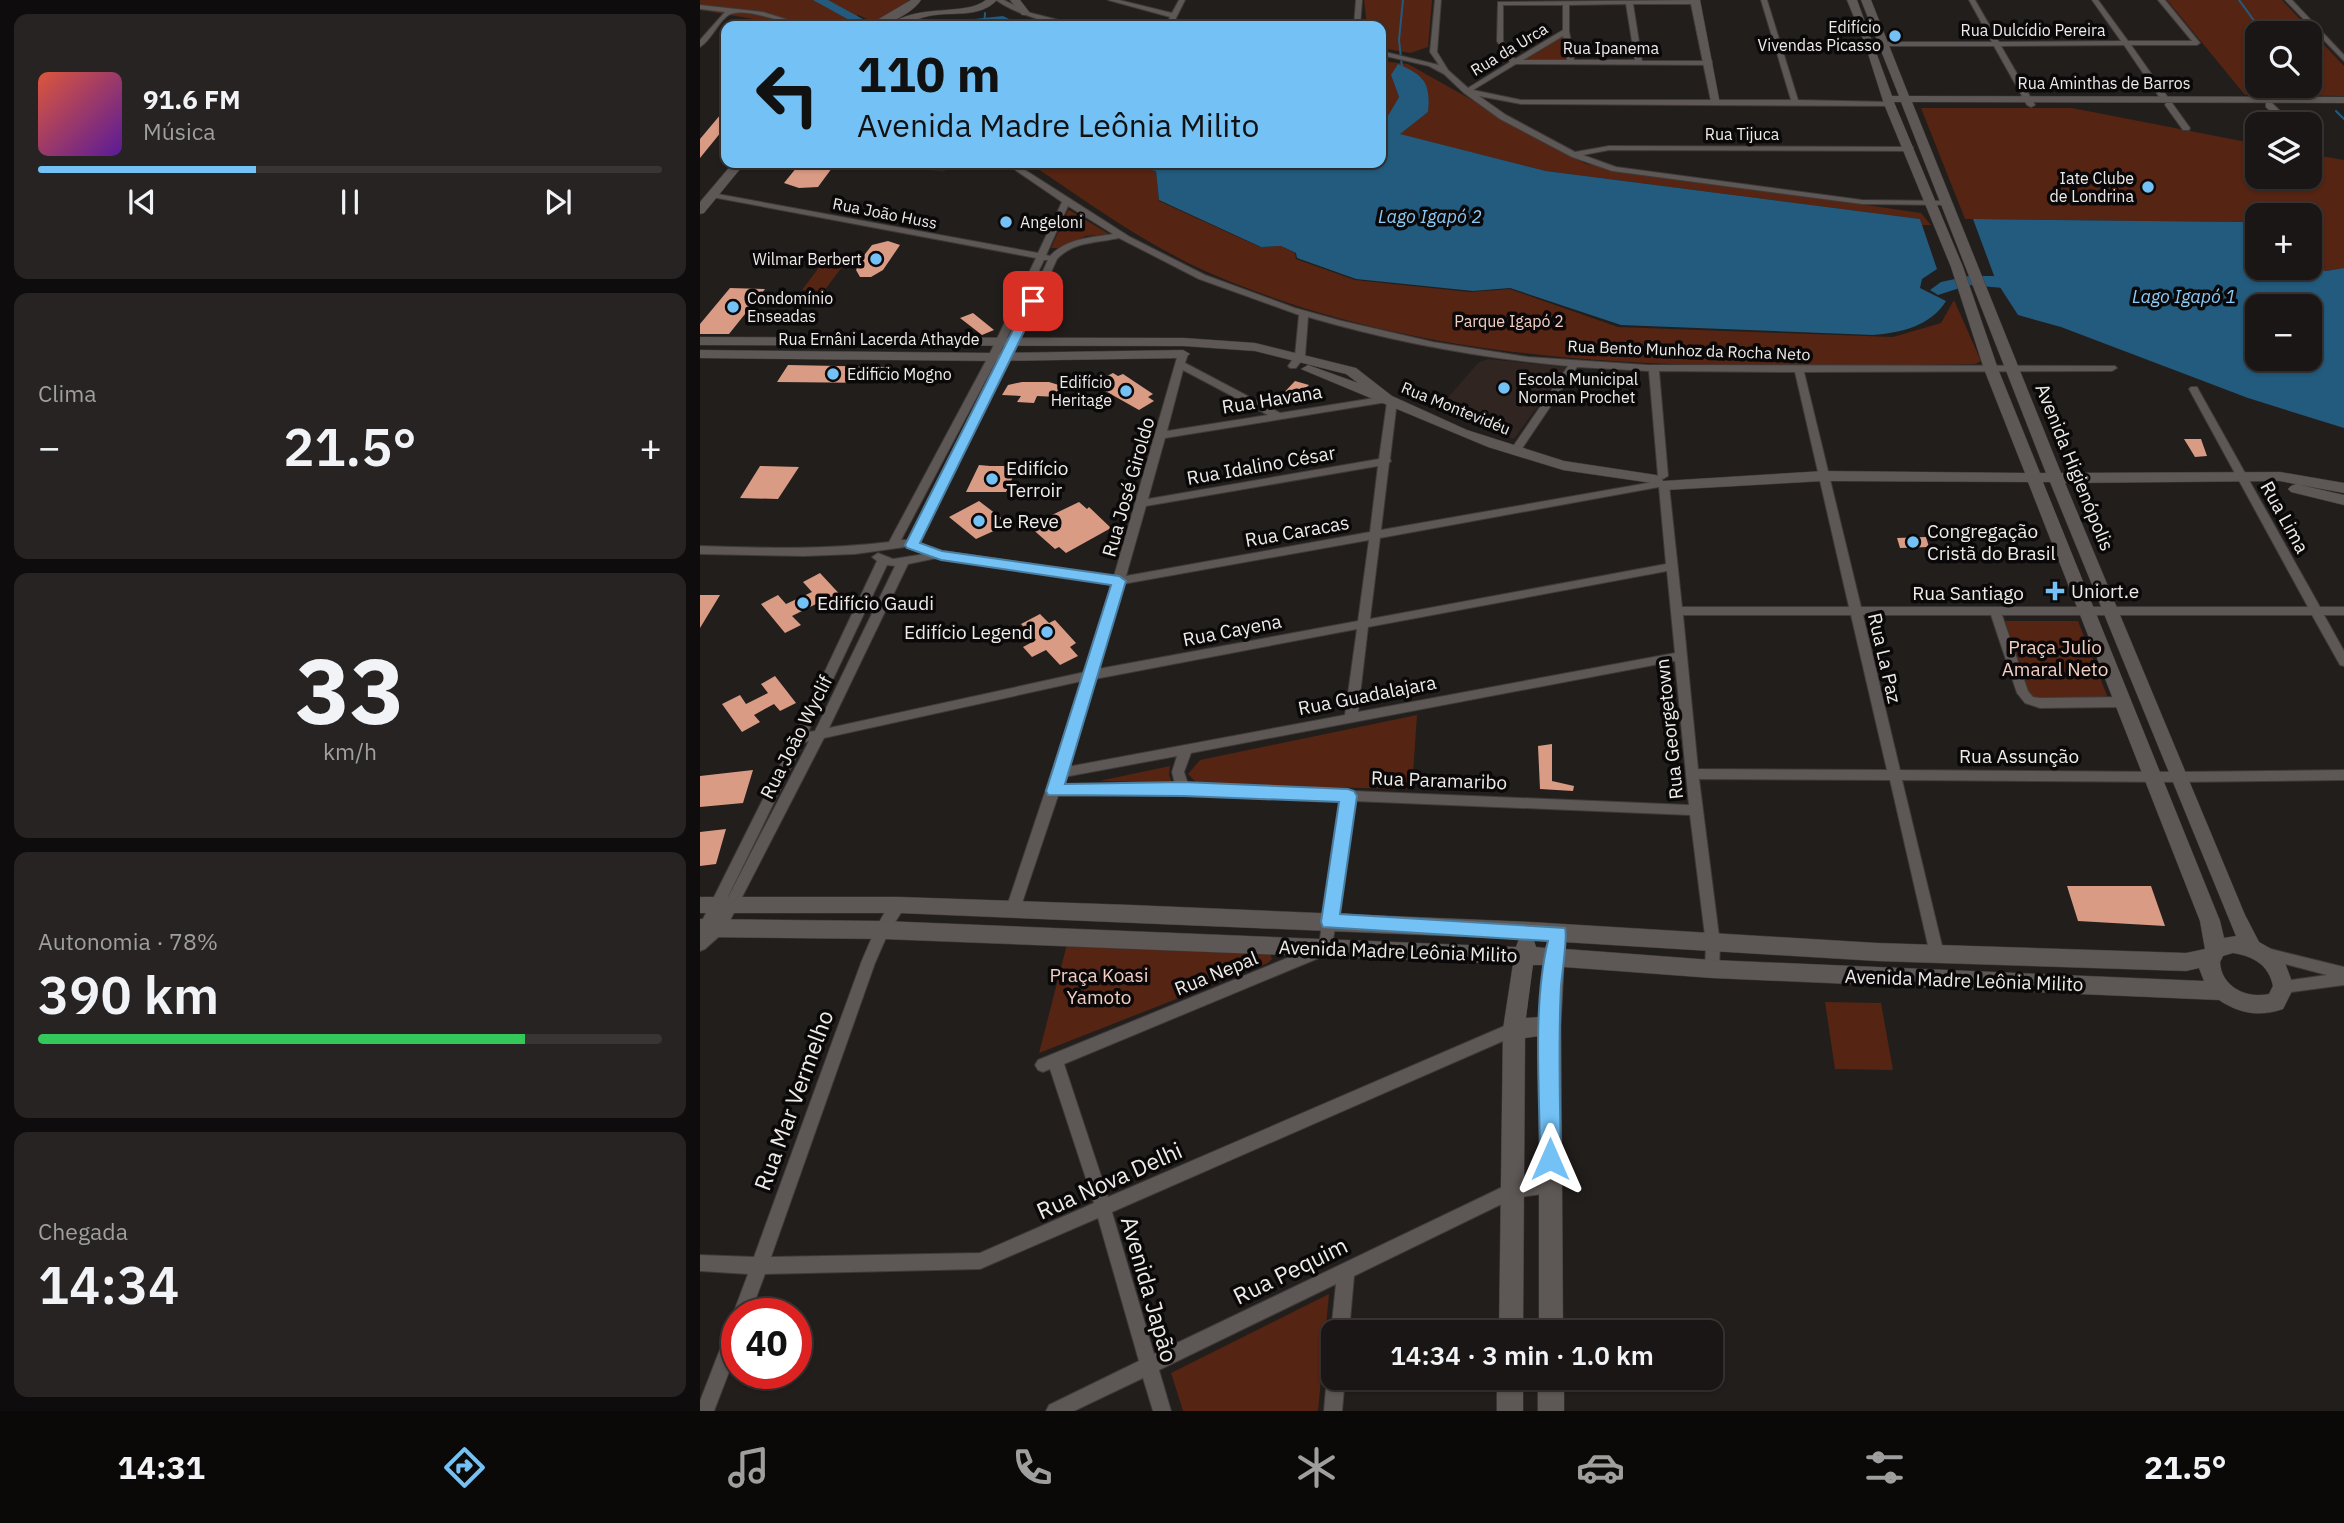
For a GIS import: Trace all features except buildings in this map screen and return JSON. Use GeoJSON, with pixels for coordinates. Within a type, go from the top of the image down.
{"type":"FeatureCollection","features":[{"type":"Feature","properties":{"kind":"main road"},"geometry":{"type":"LineString","coordinates":[[882,21],[912,6],[916,0]]}},
{"type":"Feature","properties":{"kind":"main road"},"geometry":{"type":"LineString","coordinates":[[903,21],[933,12],[976,10],[992,0]]}},
{"type":"Feature","properties":{"kind":"main road"},"geometry":{"type":"LineString","coordinates":[[1015,0],[1025,13]]}},
{"type":"Feature","properties":{"kind":"main road","name":"Avenida Higienópolis"},"geometry":{"type":"LineString","coordinates":[[1852,0],[1870,44],[1888,101],[1910,149],[1966,291],[1991,369],[2210,921],[2213,953]]}},
{"type":"Feature","properties":{"kind":"main road","name":"Avenida Higienópolis"},"geometry":{"type":"LineString","coordinates":[[1866,0],[2056,479],[2178,777],[2257,950]]}},
{"type":"Feature","properties":{"kind":"main road"},"geometry":{"type":"LineString","coordinates":[[1695,1],[1716,102]]}},
{"type":"Feature","properties":{"kind":"main road","name":"Rua Aminthas de Barros"},"geometry":{"type":"LineString","coordinates":[[1888,101],[2344,102]]}},
{"type":"Feature","properties":{"kind":"main road","name":"Rua Aminthas de Barros"},"geometry":{"type":"LineString","coordinates":[[2167,102],[2269,105],[2344,102]]}},
{"type":"Feature","properties":{"kind":"main road"},"geometry":{"type":"LineString","coordinates":[[700,209],[721,168]]}},
{"type":"Feature","properties":{"kind":"main road"},"geometry":{"type":"LineString","coordinates":[[706,194],[734,168]]}},
{"type":"Feature","properties":{"kind":"main road","name":"Rua Ernâni Lacerda Athayde"},"geometry":{"type":"LineString","coordinates":[[700,341],[1003,350],[1182,360],[1232,356],[1297,361],[1390,400]]}},
{"type":"Feature","properties":{"kind":"main road"},"geometry":{"type":"LineString","coordinates":[[775,357],[784,343]]}},
{"type":"Feature","properties":{"kind":"main road"},"geometry":{"type":"LineString","coordinates":[[1003,350],[1224,343],[1255,346],[1297,361]]}},
{"type":"Feature","properties":{"kind":"main road","name":"Rua Ernâni Lacerda Athayde"},"geometry":{"type":"LineString","coordinates":[[700,354],[775,357],[1003,350]]}},
{"type":"Feature","properties":{"kind":"main road","name":"Rua Montevidéu"},"geometry":{"type":"LineString","coordinates":[[1390,400],[1462,433],[1515,451],[1563,465],[1663,481],[1824,476],[2036,477],[2214,479],[2296,484]]}},
{"type":"Feature","properties":{"kind":"main road"},"geometry":{"type":"LineString","coordinates":[[2296,484],[2344,488]]}},
{"type":"Feature","properties":{"kind":"main road"},"geometry":{"type":"LineString","coordinates":[[2296,484],[2344,500]]}},
{"type":"Feature","properties":{"kind":"main road","name":"Avenida Madre Leônia Milito"},"geometry":{"type":"LineString","coordinates":[[716,905],[899,905],[1013,909],[1530,931],[1713,944],[2186,962],[2213,953]]}},
{"type":"Feature","properties":{"kind":"main road","name":"Avenida Madre Leônia Milito"},"geometry":{"type":"LineString","coordinates":[[705,934],[883,930],[1553,957],[1712,969],[2222,991]]}},
{"type":"Feature","properties":{"kind":"main road"},"geometry":{"type":"LineString","coordinates":[[1511,1320],[1514,1029],[1523,956],[1530,931]]}},
{"type":"Feature","properties":{"kind":"main road"},"geometry":{"type":"LineString","coordinates":[[1550,1320],[1550,1026],[1553,957],[1559,933]]}},
{"type":"Feature","properties":{"kind":"main road"},"geometry":{"type":"LineString","coordinates":[[2232,944],[2257,950],[2278,968],[2284,987],[2276,1002],[2256,1007],[2244,1004],[2222,991],[2210,974],[2213,953],[2232,944]]}},
{"type":"Feature","properties":{"kind":"main road"},"geometry":{"type":"LineString","coordinates":[[1514,1029],[1550,1026]]}},
{"type":"Feature","properties":{"kind":"main road"},"geometry":{"type":"LineString","coordinates":[[1510,1390],[1510,1411]]}},
{"type":"Feature","properties":{"kind":"main road"},"geometry":{"type":"LineString","coordinates":[[1550,1390],[1551,1411]]}},
{"type":"Feature","properties":{"kind":"street"},"geometry":{"type":"LineString","coordinates":[[999,0],[1025,13],[1058,21]]}},
{"type":"Feature","properties":{"kind":"street"},"geometry":{"type":"LineString","coordinates":[[1111,0],[1175,16]]}},
{"type":"Feature","properties":{"kind":"street"},"geometry":{"type":"LineString","coordinates":[[1172,21],[1182,0]]}},
{"type":"Feature","properties":{"kind":"street"},"geometry":{"type":"LineString","coordinates":[[1357,21],[1359,0]]}},
{"type":"Feature","properties":{"kind":"street"},"geometry":{"type":"LineString","coordinates":[[1438,0],[1433,52],[1447,72],[1467,91],[1503,117],[1574,155],[1615,169],[1658,176],[1862,202],[1947,203]]}},
{"type":"Feature","properties":{"kind":"street"},"geometry":{"type":"LineString","coordinates":[[1764,0],[1795,102]]}},
{"type":"Feature","properties":{"kind":"street"},"geometry":{"type":"LineString","coordinates":[[1972,0],[1999,44],[2029,102]]}},
{"type":"Feature","properties":{"kind":"street"},"geometry":{"type":"LineString","coordinates":[[2095,0],[2186,128]]}},
{"type":"Feature","properties":{"kind":"street","name":"Rua Dulcídio Pereira"},"geometry":{"type":"LineString","coordinates":[[1870,44],[2197,43],[2161,0]]}},
{"type":"Feature","properties":{"kind":"street"},"geometry":{"type":"LineString","coordinates":[[2288,0],[2344,59]]}},
{"type":"Feature","properties":{"kind":"street"},"geometry":{"type":"LineString","coordinates":[[1514,62],[1500,41],[1500,3],[1695,1]]}},
{"type":"Feature","properties":{"kind":"street"},"geometry":{"type":"LineString","coordinates":[[1566,2],[1566,32],[1571,63]]}},
{"type":"Feature","properties":{"kind":"street"},"geometry":{"type":"LineString","coordinates":[[1629,2],[1639,62]]}},
{"type":"Feature","properties":{"kind":"street"},"geometry":{"type":"LineString","coordinates":[[700,7],[764,14],[788,21]]}},
{"type":"Feature","properties":{"kind":"street"},"geometry":{"type":"LineString","coordinates":[[700,46],[724,15],[734,10]]}},
{"type":"Feature","properties":{"kind":"street","name":"Rua da Urca"},"geometry":{"type":"LineString","coordinates":[[1467,91],[1566,32]]}},
{"type":"Feature","properties":{"kind":"street"},"geometry":{"type":"LineString","coordinates":[[1412,58],[1433,52]]}},
{"type":"Feature","properties":{"kind":"street"},"geometry":{"type":"LineString","coordinates":[[1386,54],[1412,58],[1447,72]]}},
{"type":"Feature","properties":{"kind":"street","name":"Rua Ipanema"},"geometry":{"type":"LineString","coordinates":[[1514,62],[1709,63]]}},
{"type":"Feature","properties":{"kind":"street","name":"Rua Aminthas de Barros"},"geometry":{"type":"LineString","coordinates":[[1467,91],[1521,102],[1888,101]]}},
{"type":"Feature","properties":{"kind":"street"},"geometry":{"type":"LineString","coordinates":[[1503,117],[1521,102]]}},
{"type":"Feature","properties":{"kind":"street"},"geometry":{"type":"LineString","coordinates":[[2269,105],[2276,112]]}},
{"type":"Feature","properties":{"kind":"street","name":"Rua Tijuca"},"geometry":{"type":"LineString","coordinates":[[1574,155],[1609,148],[1910,149]]}},
{"type":"Feature","properties":{"kind":"street","name":"Rua Bento Munhoz da Rocha Neto"},"geometry":{"type":"LineString","coordinates":[[1016,168],[1066,203],[1200,276],[1304,313],[1398,337],[1574,364],[1799,370],[2014,369]]}},
{"type":"Feature","properties":{"kind":"street","name":"Rua João Huss"},"geometry":{"type":"LineString","coordinates":[[706,194],[1053,258]]}},
{"type":"Feature","properties":{"kind":"street","name":"Rua João Wyclif"},"geometry":{"type":"LineString","coordinates":[[716,905],[819,735],[905,561],[914,554],[913,546],[1003,350],[1066,203]]}},
{"type":"Feature","properties":{"kind":"street"},"geometry":{"type":"LineString","coordinates":[[1053,258],[1083,241],[1122,235]]}},
{"type":"Feature","properties":{"kind":"street","name":"Rua João Wyclif"},"geometry":{"type":"LineString","coordinates":[[705,934],[716,905],[799,739],[883,559],[882,552],[891,545],[1053,258]]}},
{"type":"Feature","properties":{"kind":"street"},"geometry":{"type":"LineString","coordinates":[[1297,361],[1304,313]]}},
{"type":"Feature","properties":{"kind":"street"},"geometry":{"type":"LineString","coordinates":[[1182,360],[1277,416]]}},
{"type":"Feature","properties":{"kind":"street","name":"Rua José Giroldo"},"geometry":{"type":"LineString","coordinates":[[1013,909],[1091,675],[1182,360]]}},
{"type":"Feature","properties":{"kind":"street"},"geometry":{"type":"LineString","coordinates":[[1515,451],[1574,364]]}},
{"type":"Feature","properties":{"kind":"street","name":"Rua Georgetown"},"geometry":{"type":"LineString","coordinates":[[1654,368],[1696,810],[1713,944],[1712,969]]}},
{"type":"Feature","properties":{"kind":"street"},"geometry":{"type":"LineString","coordinates":[[2014,369],[2112,368]]}},
{"type":"Feature","properties":{"kind":"street","name":"Rua La Paz"},"geometry":{"type":"LineString","coordinates":[[1799,370],[1937,954]]}},
{"type":"Feature","properties":{"kind":"street","name":"Rua Lima"},"geometry":{"type":"LineString","coordinates":[[2194,389],[2344,662]]}},
{"type":"Feature","properties":{"kind":"street"},"geometry":{"type":"LineString","coordinates":[[1351,717],[1386,461],[1390,400]]}},
{"type":"Feature","properties":{"kind":"street","name":"Rua Havana"},"geometry":{"type":"LineString","coordinates":[[1162,435],[1390,400]]}},
{"type":"Feature","properties":{"kind":"street","name":"Rua Idalino César"},"geometry":{"type":"LineString","coordinates":[[1142,503],[1386,461]]}},
{"type":"Feature","properties":{"kind":"street","name":"Rua Caracas"},"geometry":{"type":"LineString","coordinates":[[700,550],[804,552],[891,545],[913,546],[941,555],[1119,581],[1663,481]]}},
{"type":"Feature","properties":{"kind":"street","name":"Rua Caracas"},"geometry":{"type":"LineString","coordinates":[[855,550],[883,559],[905,561],[941,555]]}},
{"type":"Feature","properties":{"kind":"street","name":"Rua Cayena"},"geometry":{"type":"LineString","coordinates":[[799,739],[1091,675],[1673,566]]}},
{"type":"Feature","properties":{"kind":"street","name":"Rua Santiago"},"geometry":{"type":"LineString","coordinates":[[1677,611],[2344,611]]}},
{"type":"Feature","properties":{"kind":"street"},"geometry":{"type":"LineString","coordinates":[[1995,611],[2022,693],[2029,700],[2040,703],[2124,702]]}},
{"type":"Feature","properties":{"kind":"street","name":"Rua Guadalajara"},"geometry":{"type":"LineString","coordinates":[[1060,773],[1681,656]]}},
{"type":"Feature","properties":{"kind":"street"},"geometry":{"type":"LineString","coordinates":[[1183,789],[1178,772],[1185,751]]}},
{"type":"Feature","properties":{"kind":"street","name":"Rua Assunção"},"geometry":{"type":"LineString","coordinates":[[1693,774],[2178,777],[2344,775]]}},
{"type":"Feature","properties":{"kind":"street","name":"Rua Paramaribo"},"geometry":{"type":"LineString","coordinates":[[1054,791],[1183,789],[1696,810]]}},
{"type":"Feature","properties":{"kind":"street"},"geometry":{"type":"LineString","coordinates":[[1326,949],[1348,796]]}},
{"type":"Feature","properties":{"kind":"street","name":"Rua Mar Vermelho"},"geometry":{"type":"LineString","coordinates":[[748,1298],[868,963],[883,930],[899,905]]}},
{"type":"Feature","properties":{"kind":"street","name":"Rua Nepal"},"geometry":{"type":"LineString","coordinates":[[1049,1062],[1326,949]]}},
{"type":"Feature","properties":{"kind":"street"},"geometry":{"type":"LineString","coordinates":[[2257,950],[2344,973]]}},
{"type":"Feature","properties":{"kind":"street"},"geometry":{"type":"LineString","coordinates":[[2284,987],[2344,979]]}},
{"type":"Feature","properties":{"kind":"street","name":"Rua Nova Delhi"},"geometry":{"type":"LineString","coordinates":[[700,1263],[760,1266],[980,1261],[1514,1029]]}},
{"type":"Feature","properties":{"kind":"street","name":"Avenida Japão"},"geometry":{"type":"LineString","coordinates":[[1049,1062],[1102,1207],[1162,1411]]}},
{"type":"Feature","properties":{"kind":"street","name":"Rua Pequim"},"geometry":{"type":"LineString","coordinates":[[1055,1411],[1513,1190],[1550,1186]]}},
{"type":"Feature","properties":{"kind":"street"},"geometry":{"type":"LineString","coordinates":[[1341,1320],[1346,1270]]}},
{"type":"Feature","properties":{"kind":"street"},"geometry":{"type":"LineString","coordinates":[[705,1411],[721,1369]]}},
{"type":"Feature","properties":{"kind":"street"},"geometry":{"type":"LineString","coordinates":[[1333,1411],[1335,1390]]}},
{"type":"Feature","properties":{"kind":"shaded area"},"geometry":{"type":"Polygon","coordinates":[[[912,168],[948,168],[944,172],[912,168]]]}},
{"type":"Feature","properties":{"kind":"shaded area","name":"Escola Municipal Norman Prochet"},"geometry":{"type":"Polygon","coordinates":[[[1488,359],[1566,367],[1514,439],[1438,409],[1478,363],[1488,359]]]}},
{"type":"Feature","properties":{"kind":"green space"},"geometry":{"type":"Polygon","coordinates":[[[700,0],[909,0],[902,9],[876,21],[858,15],[851,21],[765,21],[700,10],[700,0]]]}},
{"type":"Feature","properties":{"kind":"green space"},"geometry":{"type":"Polygon","coordinates":[[[1364,0],[1432,0],[1428,47],[1410,53],[1386,49],[1386,21],[1366,21],[1364,0]]]}},
{"type":"Feature","properties":{"kind":"green space"},"geometry":{"type":"Polygon","coordinates":[[[2167,0],[2282,0],[2302,21],[2245,21],[2245,95],[2167,0]]]}},
{"type":"Feature","properties":{"kind":"green space"},"geometry":{"type":"Polygon","coordinates":[[[1563,34],[1569,62],[1522,59],[1563,34]]]}},
{"type":"Feature","properties":{"kind":"green space"},"geometry":{"type":"Polygon","coordinates":[[[2322,43],[2344,66],[2344,96],[2322,96],[2322,43]]]}},
{"type":"Feature","properties":{"kind":"green space"},"geometry":{"type":"Polygon","coordinates":[[[1386,62],[1408,64],[1586,164],[1921,213],[1931,225],[1922,225],[1920,219],[1546,171],[1398,134],[1428,112],[1391,75],[1399,97],[1386,119],[1386,62]]]}},
{"type":"Feature","properties":{"kind":"green space","name":"Iate Clube de Londrina"},"geometry":{"type":"Polygon","coordinates":[[[1921,108],[2072,108],[2245,142],[2245,189],[2322,189],[2322,156],[2344,160],[2344,268],[2326,271],[2322,270],[2322,203],[2245,203],[2245,223],[1965,219],[1921,108]]]}},
{"type":"Feature","properties":{"kind":"green space","name":"Parque Igapó 2"},"geometry":{"type":"Polygon","coordinates":[[[1037,168],[1146,168],[1156,171],[1159,201],[1260,247],[1281,246],[1295,253],[1296,259],[1355,280],[1470,292],[1510,289],[1618,327],[1893,337],[1941,323],[1954,300],[1981,361],[1975,364],[1880,366],[1687,365],[1591,360],[1496,350],[1402,333],[1309,310],[1194,266],[1121,224],[1037,168]]]}},
{"type":"Feature","properties":{"kind":"green space"},"geometry":{"type":"Polygon","coordinates":[[[1068,210],[1109,234],[1086,236],[1058,248],[1051,248],[1068,210]]]}},
{"type":"Feature","properties":{"kind":"green space"},"geometry":{"type":"Polygon","coordinates":[[[820,266],[842,267],[824,291],[802,290],[820,266]]]}},
{"type":"Feature","properties":{"kind":"green space","name":"Praça Julio Amaral Neto"},"geometry":{"type":"Polygon","coordinates":[[[2005,621],[2078,621],[2108,698],[2031,698],[2005,621]]]}},
{"type":"Feature","properties":{"kind":"green space"},"geometry":{"type":"Polygon","coordinates":[[[1417,715],[1412,789],[1199,785],[1188,774],[1200,760],[1417,715]]]}},
{"type":"Feature","properties":{"kind":"green space"},"geometry":{"type":"Polygon","coordinates":[[[1170,766],[1172,783],[1099,781],[1170,766]]]}},
{"type":"Feature","properties":{"kind":"green space","name":"Praça Koasi Yamoto"},"geometry":{"type":"Polygon","coordinates":[[[1067,944],[1270,953],[1272,959],[1268,963],[1039,1053],[1067,944]]]}},
{"type":"Feature","properties":{"kind":"green space"},"geometry":{"type":"Polygon","coordinates":[[[1825,1002],[1881,1003],[1893,1070],[1835,1069],[1825,1002]]]}},
{"type":"Feature","properties":{"kind":"green space"},"geometry":{"type":"Polygon","coordinates":[[[1329,1294],[1327,1320],[1321,1320],[1318,1411],[1183,1411],[1171,1373],[1329,1294]]]}},
{"type":"Feature","properties":{"kind":"water"},"geometry":{"type":"Polygon","coordinates":[[[1003,16],[1014,21],[966,21],[1003,16]]]}},
{"type":"Feature","properties":{"kind":"water","name":"Lago Igapó 2"},"geometry":{"type":"Polygon","coordinates":[[[1398,64],[1420,76],[1427,87],[1428,112],[1400,134],[1546,171],[1920,219],[1937,269],[1922,279],[1920,288],[1946,301],[1932,317],[1914,327],[1873,335],[1621,325],[1510,288],[1473,291],[1356,279],[1297,258],[1296,253],[1281,246],[1261,247],[1159,200],[1156,171],[1136,168],[1386,168],[1386,119],[1399,97],[1391,75],[1398,64]]]}},
{"type":"Feature","properties":{"kind":"water","name":"Lago Igapó 1"},"geometry":{"type":"Polygon","coordinates":[[[1973,219],[2245,223],[2245,280],[2322,280],[2322,270],[2344,268],[2344,428],[2248,398],[2061,327],[2018,315],[1996,281],[1973,219]]]}},
{"type":"Feature","properties":{"kind":"waterway"},"geometry":{"type":"LineString","coordinates":[[819,0],[860,21]]}},
{"type":"Feature","properties":{"kind":"waterway"},"geometry":{"type":"LineString","coordinates":[[1402,67],[1399,40],[1403,0]]}},
{"type":"Feature","properties":{"kind":"waterway"},"geometry":{"type":"LineString","coordinates":[[2239,0],[2254,21]]}},
{"type":"Feature","properties":{"kind":"waterway"},"geometry":{"type":"LineString","coordinates":[[984,21],[985,13]]}},
{"type":"Feature","properties":{"kind":"waterway"},"geometry":{"type":"LineString","coordinates":[[2336,111],[2344,119]]}},
{"type":"Feature","properties":{"kind":"waterway"},"geometry":{"type":"LineString","coordinates":[[1938,290],[1947,285],[1969,281],[1993,280],[2026,285]]}},
{"type":"Feature","properties":{"kind":"place","name":"Edifício Vivendas Picasso"},"geometry":{"type":"Point","coordinates":[1895,36]}},
{"type":"Feature","properties":{"kind":"place","name":"Iate Clube de Londrina"},"geometry":{"type":"Point","coordinates":[2148,187]}},
{"type":"Feature","properties":{"kind":"place","name":"Angeloni"},"geometry":{"type":"Point","coordinates":[1006,222]}},
{"type":"Feature","properties":{"kind":"place","name":"Wilmar Berbert"},"geometry":{"type":"Point","coordinates":[876,259]}},
{"type":"Feature","properties":{"kind":"place","name":"Condomínio Enseadas"},"geometry":{"type":"Point","coordinates":[733,307]}},
{"type":"Feature","properties":{"kind":"place","name":"Edificio Mogno"},"geometry":{"type":"Point","coordinates":[833,374]}},
{"type":"Feature","properties":{"kind":"place","name":"Escola Municipal Norman Prochet"},"geometry":{"type":"Point","coordinates":[1504,388]}},
{"type":"Feature","properties":{"kind":"place","name":"Edifício Heritage"},"geometry":{"type":"Point","coordinates":[1126,391]}},
{"type":"Feature","properties":{"kind":"place","name":"Edifício Terroir"},"geometry":{"type":"Point","coordinates":[992,479]}},
{"type":"Feature","properties":{"kind":"place","name":"Le Reve"},"geometry":{"type":"Point","coordinates":[979,521]}},
{"type":"Feature","properties":{"kind":"place","name":"Congregação Cristã do Brasil"},"geometry":{"type":"Point","coordinates":[1913,542]}},
{"type":"Feature","properties":{"kind":"place","name":"Uniort.e"},"geometry":{"type":"Point","coordinates":[2055,591]}},
{"type":"Feature","properties":{"kind":"place","name":"Edifício Gaudi"},"geometry":{"type":"Point","coordinates":[803,603]}},
{"type":"Feature","properties":{"kind":"place","name":"Edifício Legend"},"geometry":{"type":"Point","coordinates":[1047,632]}},
{"type":"Feature","properties":{"kind":"route"},"geometry":{"type":"LineString","coordinates":[[1033,301],[912,545],[941,555],[1119,581],[1054,791],[1183,789],[1348,796],[1330,922],[1559,933],[1553,957],[1550,1026],[1550,1159]]}}]}
